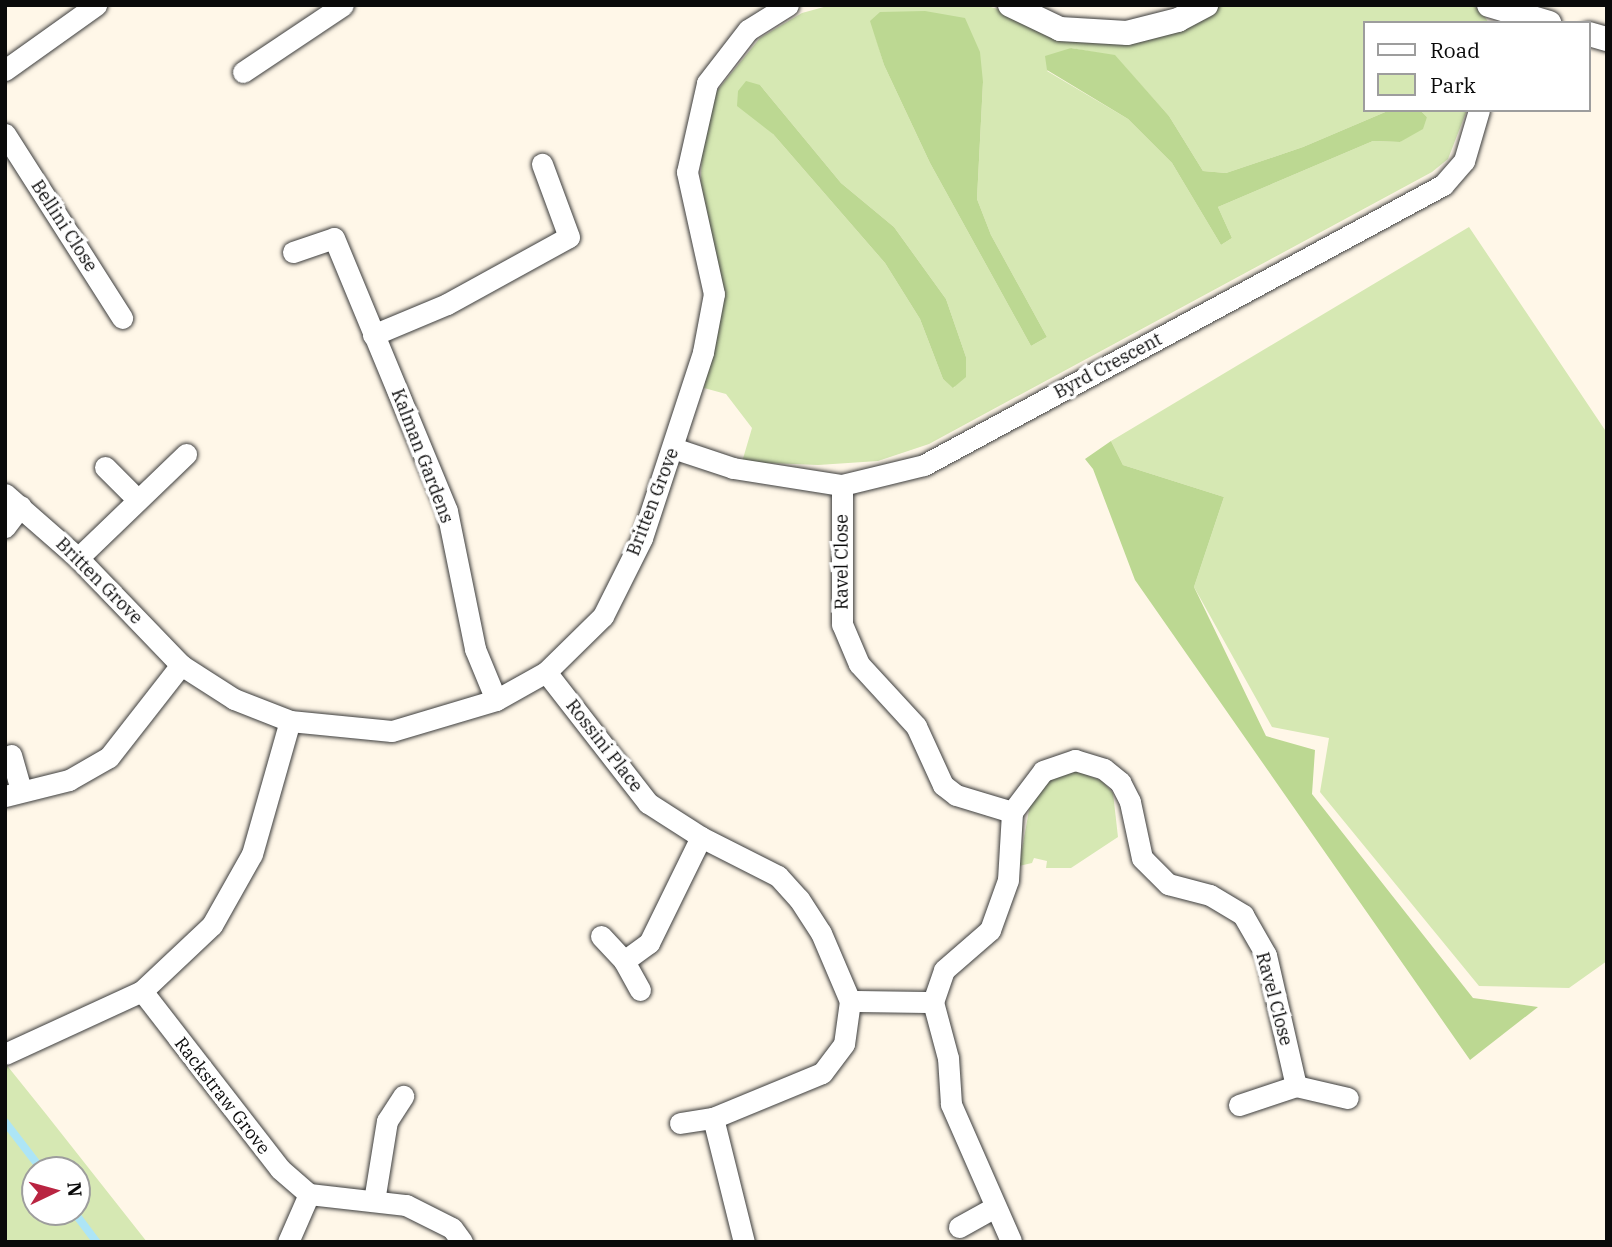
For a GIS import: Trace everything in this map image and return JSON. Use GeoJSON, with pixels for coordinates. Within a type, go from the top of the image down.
{"type":"FeatureCollection","features":[{"type":"Feature","properties":{"kind":"street"},"geometry":{"type":"LineString","coordinates":[[5,70],[96,5]]}},
{"type":"Feature","properties":{"kind":"street"},"geometry":{"type":"LineString","coordinates":[[243,72],[343,5]]}},
{"type":"Feature","properties":{"kind":"street","name":"Britten Grove"},"geometry":{"type":"LineString","coordinates":[[13,500],[78,558],[181,665],[234,699],[290,721],[392,731],[496,700],[547,672],[603,616],[642,538],[703,352],[714,294],[687,172],[707,83],[748,30],[788,5]]}},
{"type":"Feature","properties":{"kind":"street"},"geometry":{"type":"LineString","coordinates":[[1010,5],[1060,29],[1128,33],[1178,20],[1206,5]]}},
{"type":"Feature","properties":{"kind":"street"},"geometry":{"type":"LineString","coordinates":[[1501,13],[1539,21]]}},
{"type":"Feature","properties":{"kind":"street","name":"Byrd Crescent"},"geometry":{"type":"LineString","coordinates":[[673,448],[733,468],[842,485],[924,465],[1443,185],[1464,161],[1478,112]]}},
{"type":"Feature","properties":{"kind":"street","name":"Bellini Close"},"geometry":{"type":"LineString","coordinates":[[5,134],[122,318]]}},
{"type":"Feature","properties":{"kind":"street"},"geometry":{"type":"LineString","coordinates":[[373,335],[447,304],[569,237],[542,164]]}},
{"type":"Feature","properties":{"kind":"street","name":"Kalman Gardens"},"geometry":{"type":"LineString","coordinates":[[293,252],[334,238],[447,511],[475,649],[496,700]]}},
{"type":"Feature","properties":{"kind":"street"},"geometry":{"type":"LineString","coordinates":[[78,558],[136,498],[187,454]]}},
{"type":"Feature","properties":{"kind":"street"},"geometry":{"type":"LineString","coordinates":[[105,467],[136,498]]}},
{"type":"Feature","properties":{"kind":"street","name":"Ravel Close"},"geometry":{"type":"LineString","coordinates":[[842,485],[842,624],[859,664],[916,726],[943,785],[956,795],[1013,812]]}},
{"type":"Feature","properties":{"kind":"street"},"geometry":{"type":"LineString","coordinates":[[5,527],[13,500]]}},
{"type":"Feature","properties":{"kind":"street"},"geometry":{"type":"LineString","coordinates":[[11,755],[13,794],[69,780],[109,757],[181,665]]}},
{"type":"Feature","properties":{"kind":"street","name":"Rossini Place"},"geometry":{"type":"LineString","coordinates":[[547,672],[648,803],[701,837],[778,876],[799,899],[821,933],[850,1001],[845,1044],[822,1073],[713,1118],[680,1123]]}},
{"type":"Feature","properties":{"kind":"street"},"geometry":{"type":"LineString","coordinates":[[5,1054],[142,991],[212,925],[245,866],[290,721]]}},
{"type":"Feature","properties":{"kind":"street","name":"Ravel Close"},"geometry":{"type":"LineString","coordinates":[[933,1002],[944,970],[990,930],[1008,880],[1013,812],[1033,781],[1057,764],[1075,760],[1091,764],[1120,782],[1130,802],[1142,858],[1168,884],[1210,895],[1243,915],[1266,955],[1296,1086]]}},
{"type":"Feature","properties":{"kind":"street"},"geometry":{"type":"LineString","coordinates":[[624,961],[649,943],[701,837]]}},
{"type":"Feature","properties":{"kind":"street"},"geometry":{"type":"LineString","coordinates":[[601,936],[624,961],[640,990]]}},
{"type":"Feature","properties":{"kind":"street","name":"Rackstraw Grove"},"geometry":{"type":"LineString","coordinates":[[142,991],[280,1169],[309,1194]]}},
{"type":"Feature","properties":{"kind":"street"},"geometry":{"type":"LineString","coordinates":[[850,1001],[933,1002],[948,1058],[951,1104],[1011,1241]]}},
{"type":"Feature","properties":{"kind":"street"},"geometry":{"type":"LineString","coordinates":[[1239,1105],[1296,1086],[1348,1098]]}},
{"type":"Feature","properties":{"kind":"street"},"geometry":{"type":"LineString","coordinates":[[374,1201],[387,1121],[403,1096]]}},
{"type":"Feature","properties":{"kind":"street"},"geometry":{"type":"LineString","coordinates":[[713,1118],[744,1242]]}},
{"type":"Feature","properties":{"kind":"street"},"geometry":{"type":"LineString","coordinates":[[288,1242],[309,1194],[407,1205],[452,1228],[462,1242]]}},
{"type":"Feature","properties":{"kind":"street"},"geometry":{"type":"LineString","coordinates":[[959,1227],[995,1208]]}},
{"type":"Feature","properties":{"kind":"green space"},"geometry":{"type":"Polygon","coordinates":[[[831,5],[984,5],[1085,35],[1212,5],[1471,5],[1480,10],[1488,21],[1364,21],[1364,112],[1385,112],[1303,147],[1226,173],[1203,171],[1169,116],[1115,56],[1071,48],[1047,71],[1128,119],[1172,163],[1221,245],[1232,238],[1218,207],[1373,141],[1400,142],[1427,117],[1422,112],[1466,112],[1448,159],[1432,172],[929,444],[878,461],[818,465],[742,462],[752,428],[726,394],[704,388],[721,279],[701,183],[702,138],[712,97],[760,38],[802,13],[831,5]],[[871,21],[884,65],[930,163],[1031,346],[1047,337],[991,235],[977,199],[983,82],[871,21]],[[760,85],[773,134],[885,263],[920,319],[943,379],[954,388],[966,357],[946,299],[894,227],[841,183],[760,85]]]}},
{"type":"Feature","properties":{"kind":"green space"},"geometry":{"type":"Polygon","coordinates":[[[925,11],[965,18],[980,52],[983,82],[977,199],[991,235],[1047,337],[1031,346],[930,163],[884,65],[870,21],[880,12],[925,11]]]}},
{"type":"Feature","properties":{"kind":"green space"},"geometry":{"type":"Polygon","coordinates":[[[1071,48],[1115,55],[1169,116],[1203,171],[1226,173],[1303,147],[1385,112],[1422,112],[1427,117],[1423,129],[1400,142],[1373,141],[1218,207],[1232,238],[1221,245],[1172,163],[1128,119],[1047,70],[1045,56],[1071,48]]]}},
{"type":"Feature","properties":{"kind":"green space"},"geometry":{"type":"Polygon","coordinates":[[[746,81],[760,85],[841,183],[894,227],[946,299],[966,357],[966,377],[953,388],[943,379],[920,319],[885,263],[773,134],[737,106],[738,91],[746,81]]]}},
{"type":"Feature","properties":{"kind":"green space"},"geometry":{"type":"Polygon","coordinates":[[[1469,227],[1607,433],[1607,961],[1569,988],[1479,986],[1320,792],[1329,738],[1272,727],[1194,587],[1224,497],[1123,465],[1111,441],[1469,227]]]}},
{"type":"Feature","properties":{"kind":"green space"},"geometry":{"type":"Polygon","coordinates":[[[1111,441],[1123,465],[1224,497],[1194,587],[1266,736],[1315,750],[1312,794],[1473,998],[1538,1007],[1470,1060],[1135,580],[1093,469],[1085,459],[1111,441]]]}},
{"type":"Feature","properties":{"kind":"green space"},"geometry":{"type":"Polygon","coordinates":[[[1074,770],[1102,781],[1113,793],[1118,837],[1071,868],[1046,868],[1047,861],[1034,858],[1032,863],[1019,866],[1031,799],[1042,783],[1074,770]]]}},
{"type":"Feature","properties":{"kind":"green space"},"geometry":{"type":"Polygon","coordinates":[[[5,1063],[79,1156],[21,1156],[21,1226],[91,1226],[91,1171],[147,1242],[5,1242],[5,1063]]]}},
{"type":"Feature","properties":{"kind":"waterway"},"geometry":{"type":"LineString","coordinates":[[5,1122],[31,1156]]}},
{"type":"Feature","properties":{"kind":"waterway"},"geometry":{"type":"LineString","coordinates":[[85,1226],[97,1242]]}}]}
